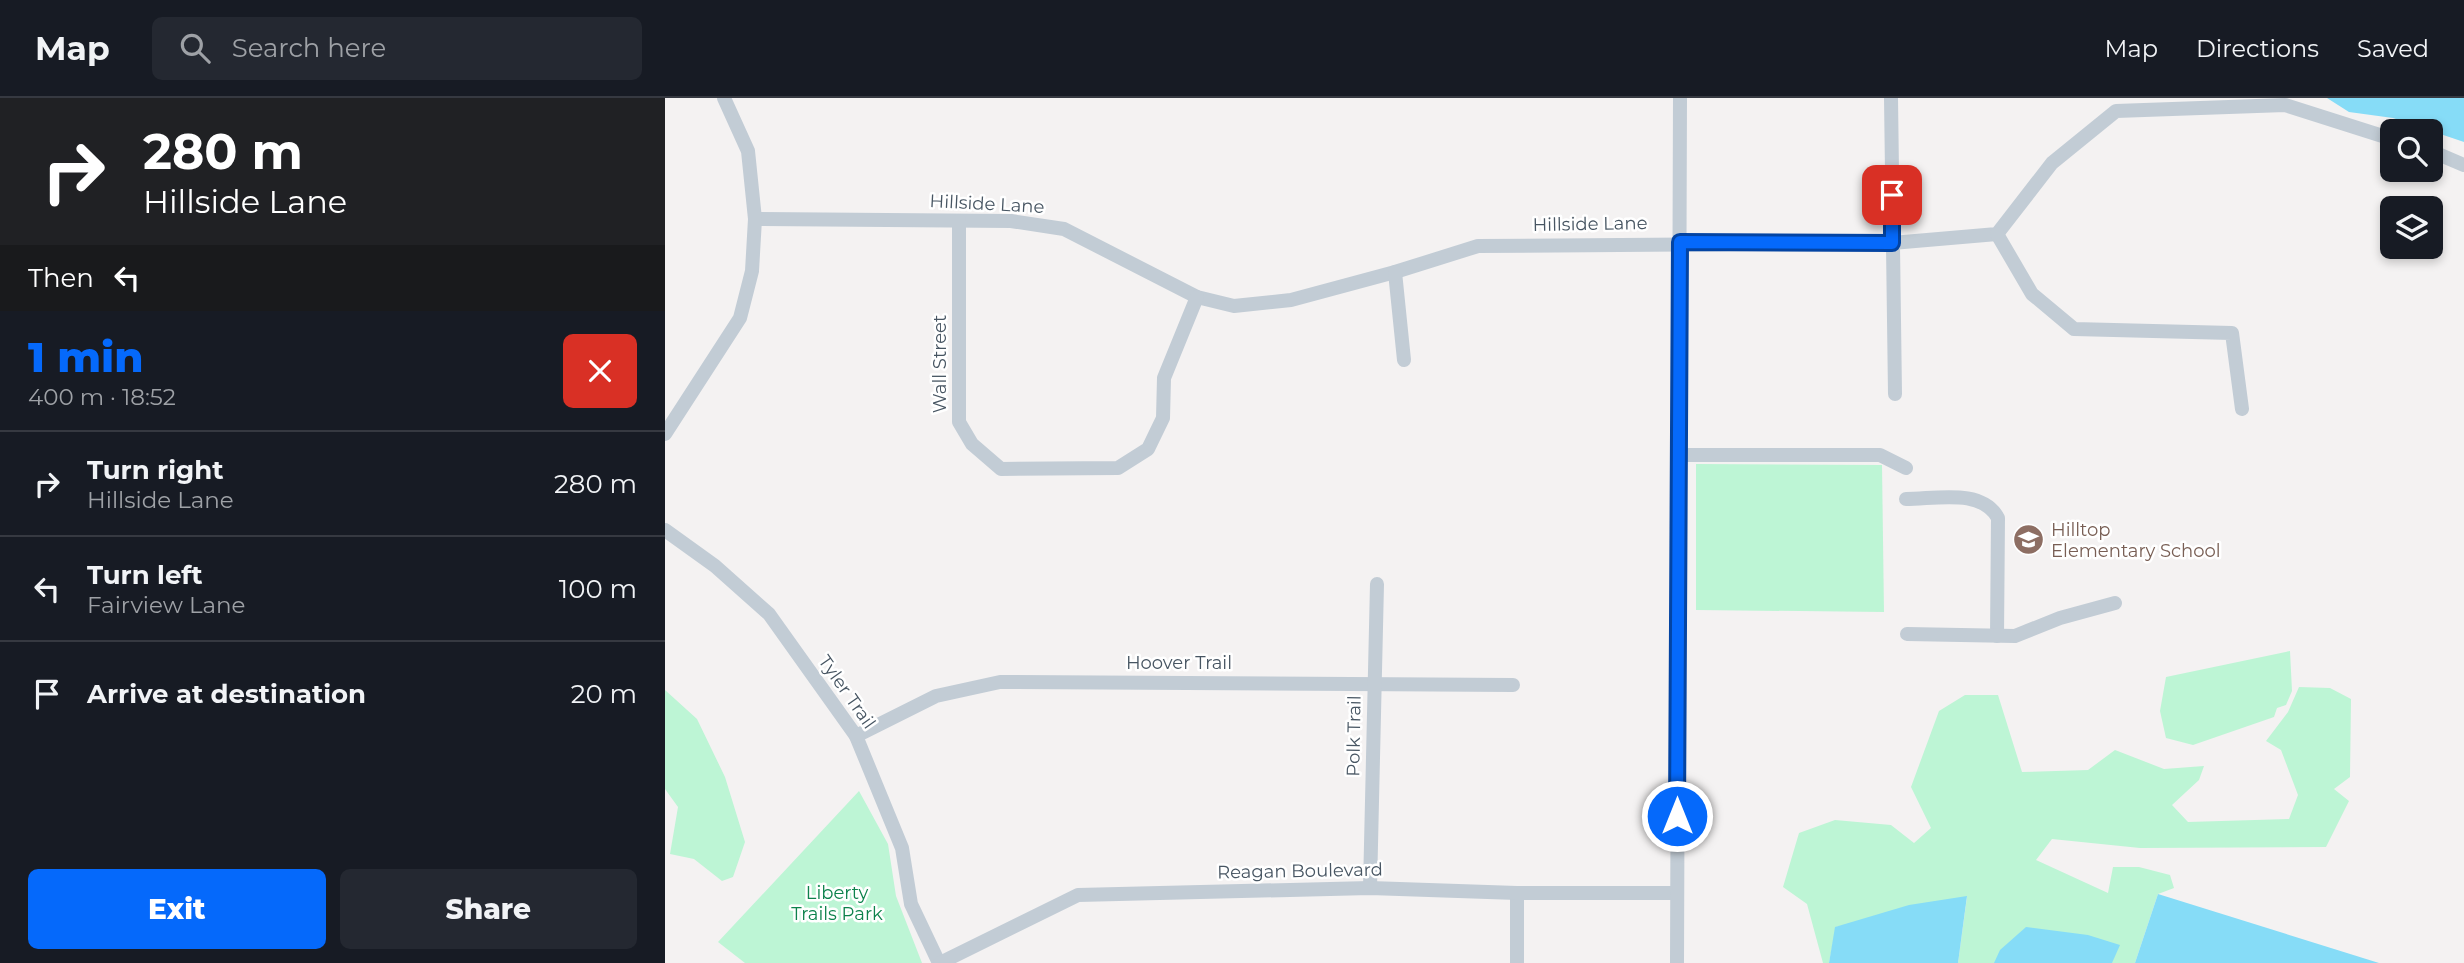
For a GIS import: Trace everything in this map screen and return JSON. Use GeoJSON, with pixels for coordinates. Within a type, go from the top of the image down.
{"type":"FeatureCollection","features":[{"type":"Feature","properties":{"kind":"street"},"geometry":{"type":"LineString","coordinates":[[665,434],[740,318],[752,271],[755,219],[748,151],[724,98]]}},
{"type":"Feature","properties":{"kind":"street"},"geometry":{"type":"LineString","coordinates":[[1677,963],[1679,98]]}},
{"type":"Feature","properties":{"kind":"street"},"geometry":{"type":"LineString","coordinates":[[1891,98],[1895,394]]}},
{"type":"Feature","properties":{"kind":"street"},"geometry":{"type":"LineString","coordinates":[[2242,409],[2232,333],[2074,329],[2032,294],[1997,234],[2052,163],[2116,104],[2288,101],[2380,135]]}},
{"type":"Feature","properties":{"kind":"street"},"geometry":{"type":"LineString","coordinates":[[2443,155],[2464,165]]}},
{"type":"Feature","properties":{"kind":"street","name":"Hillside Lane"},"geometry":{"type":"LineString","coordinates":[[755,219],[1011,221],[1064,229],[1197,297],[1234,306],[1291,300],[1478,246],[1680,242],[1892,243],[1997,234]]}},
{"type":"Feature","properties":{"kind":"street","name":"Wall Street"},"geometry":{"type":"LineString","coordinates":[[959,221],[959,422],[972,444],[1000,469],[1118,468],[1148,449],[1163,418],[1164,378],[1197,297]]}},
{"type":"Feature","properties":{"kind":"street"},"geometry":{"type":"LineString","coordinates":[[1395,272],[1404,360]]}},
{"type":"Feature","properties":{"kind":"street"},"geometry":{"type":"LineString","coordinates":[[1679,455],[1880,455],[1906,468]]}},
{"type":"Feature","properties":{"kind":"street"},"geometry":{"type":"LineString","coordinates":[[1906,499],[1978,499],[1991,506],[1998,519],[1997,636]]}},
{"type":"Feature","properties":{"kind":"street","name":"Tyler Trail"},"geometry":{"type":"LineString","coordinates":[[665,530],[715,566],[769,614],[856,736],[902,848],[911,904],[940,963]]}},
{"type":"Feature","properties":{"kind":"street","name":"Polk Trail"},"geometry":{"type":"LineString","coordinates":[[1370,888],[1377,584]]}},
{"type":"Feature","properties":{"kind":"street"},"geometry":{"type":"LineString","coordinates":[[1907,634],[2015,636],[2060,618],[2115,603]]}},
{"type":"Feature","properties":{"kind":"street","name":"Hoover Trail"},"geometry":{"type":"LineString","coordinates":[[856,736],[936,696],[1000,682],[1374,682],[1513,685]]}},
{"type":"Feature","properties":{"kind":"street","name":"Reagan Boulevard"},"geometry":{"type":"LineString","coordinates":[[940,963],[1078,895],[1370,888],[1517,893],[1677,893]]}},
{"type":"Feature","properties":{"kind":"street"},"geometry":{"type":"LineString","coordinates":[[1517,893],[1517,963]]}},
{"type":"Feature","properties":{"kind":"green space"},"geometry":{"type":"Polygon","coordinates":[[[1696,464],[1882,465],[1884,612],[1696,610],[1696,464]]]}},
{"type":"Feature","properties":{"kind":"green space"},"geometry":{"type":"Polygon","coordinates":[[[2290,651],[2292,691],[2286,705],[2277,708],[2274,717],[2193,745],[2166,738],[2160,711],[2166,677],[2290,651]]]}},
{"type":"Feature","properties":{"kind":"green space"},"geometry":{"type":"Polygon","coordinates":[[[2299,687],[2330,688],[2351,699],[2350,777],[2334,789],[2349,801],[2326,847],[2140,848],[2052,839],[2036,860],[2108,893],[2113,867],[2139,867],[2170,875],[2174,888],[2158,894],[2135,963],[1958,963],[1967,897],[1836,927],[1829,963],[1823,963],[1807,904],[1783,887],[1799,833],[1835,820],[1891,825],[1914,843],[1931,828],[1911,787],[1939,711],[1965,695],[1998,695],[2022,772],[2088,770],[2115,750],[2164,769],[2204,766],[2199,780],[2172,805],[2188,822],[2289,819],[2298,795],[2281,750],[2266,741],[2288,712],[2299,687]]]}},
{"type":"Feature","properties":{"kind":"green space"},"geometry":{"type":"Polygon","coordinates":[[[665,690],[697,719],[725,777],[745,842],[733,877],[722,881],[694,859],[670,854],[678,807],[665,789],[665,690]]]}},
{"type":"Feature","properties":{"kind":"green space","name":"Liberty Trails Park"},"geometry":{"type":"Polygon","coordinates":[[[859,791],[888,844],[896,896],[922,963],[745,963],[718,942],[859,791]]]}},
{"type":"Feature","properties":{"kind":"water"},"geometry":{"type":"Polygon","coordinates":[[[2327,98],[2464,98],[2464,142],[2443,135],[2443,119],[2396,119],[2349,112],[2327,98]]]}},
{"type":"Feature","properties":{"kind":"water"},"geometry":{"type":"Polygon","coordinates":[[[2158,894],[2379,963],[2135,963],[2158,894]]]}},
{"type":"Feature","properties":{"kind":"water"},"geometry":{"type":"Polygon","coordinates":[[[1967,896],[1958,963],[1829,963],[1835,927],[1909,905],[1967,896]]]}},
{"type":"Feature","properties":{"kind":"water"},"geometry":{"type":"Polygon","coordinates":[[[2026,927],[2088,935],[2120,945],[2112,963],[1994,963],[2000,950],[2026,927]]]}},
{"type":"Feature","properties":{"kind":"place","name":"Hilltop Elementary School"},"geometry":{"type":"Point","coordinates":[2028,540]}},
{"type":"Feature","properties":{"kind":"route"},"geometry":{"type":"LineString","coordinates":[[1677,816],[1680,242],[1892,243],[1892,195]]}}]}
